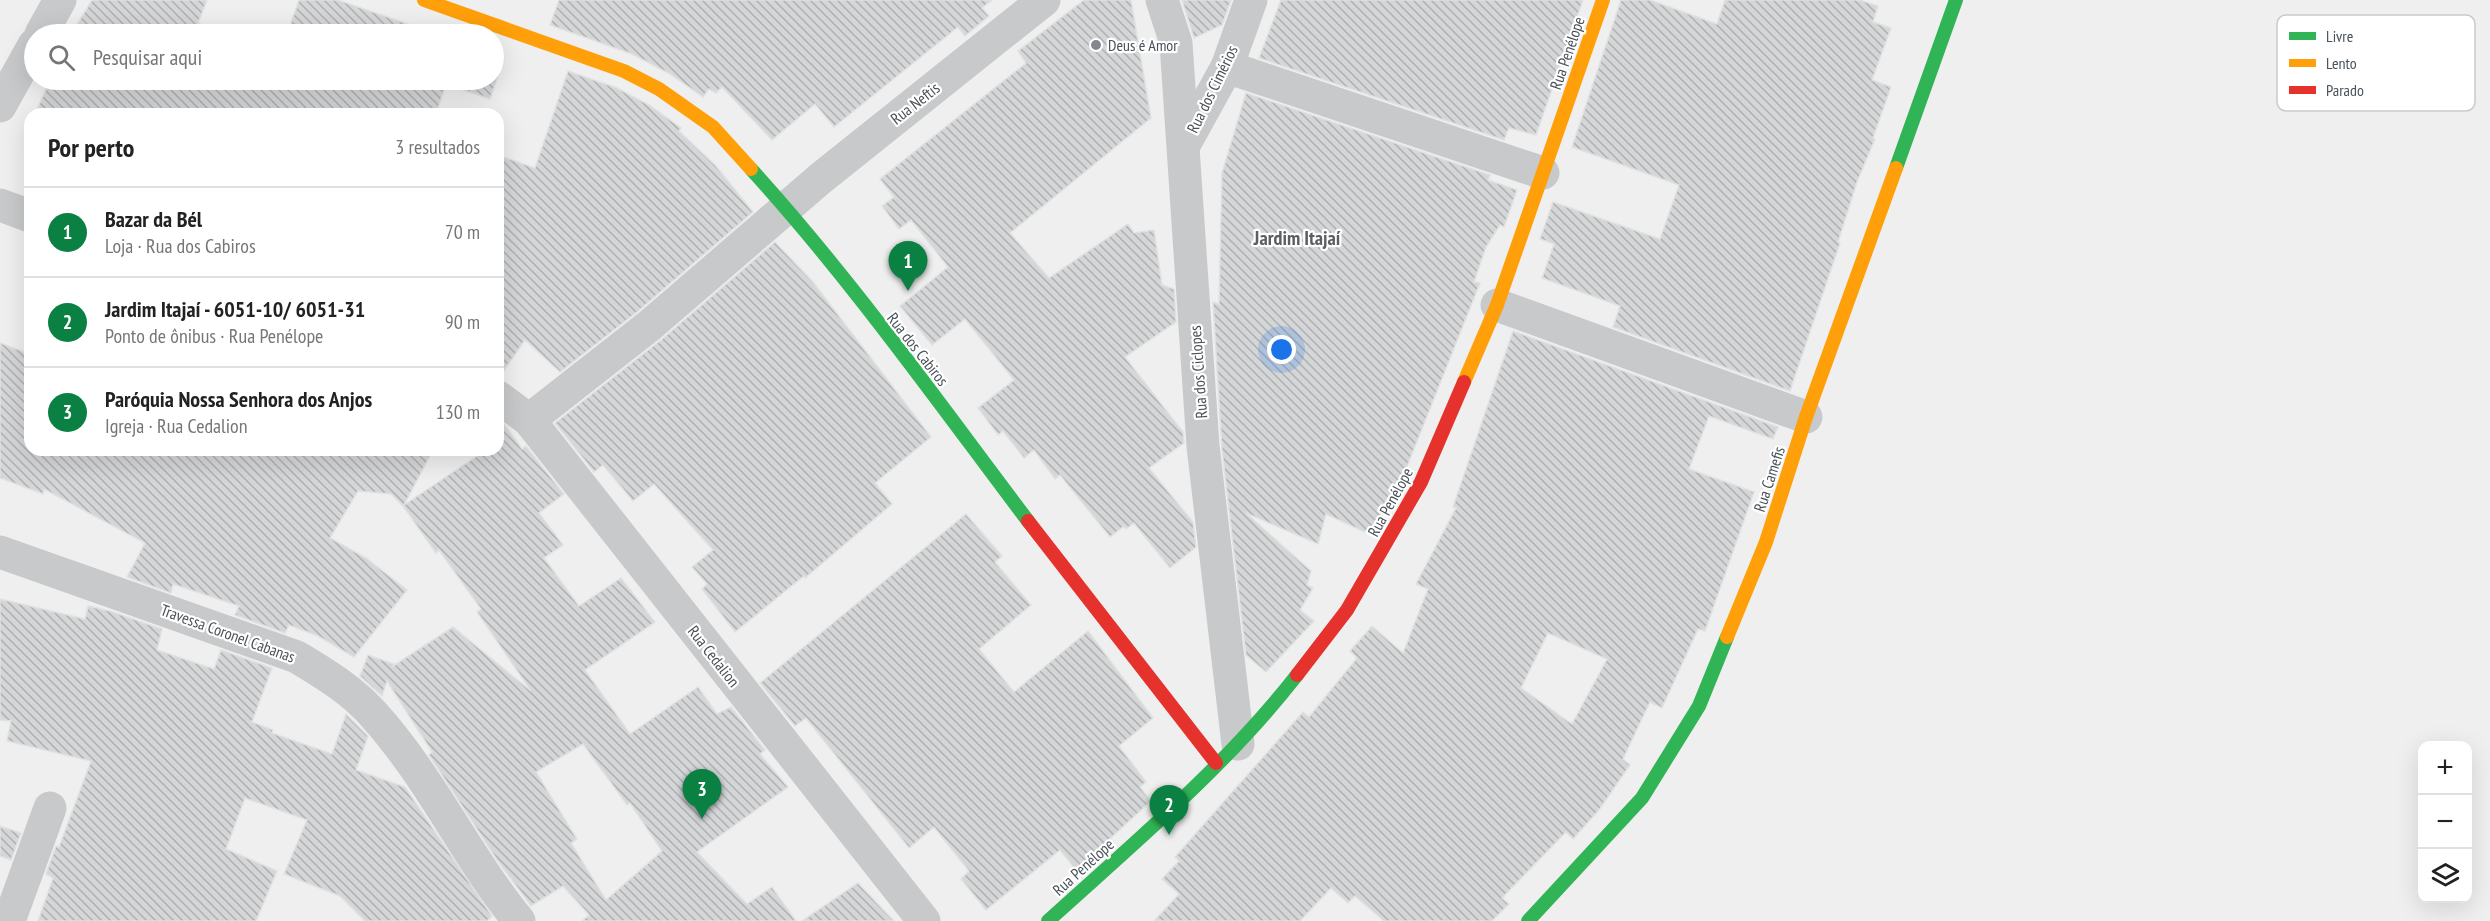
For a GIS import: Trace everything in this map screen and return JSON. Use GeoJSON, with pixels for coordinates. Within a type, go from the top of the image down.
{"type":"FeatureCollection","features":[{"type":"Feature","properties":{"kind":"street"},"geometry":{"type":"LineString","coordinates":[[46,24],[60,0]]}},
{"type":"Feature","properties":{"kind":"street","name":"Rua dos Cabiros"},"geometry":{"type":"LineString","coordinates":[[424,0],[492,24]]}},
{"type":"Feature","properties":{"kind":"street","name":"Rua Neftis"},"geometry":{"type":"LineString","coordinates":[[528,420],[649,326],[786,207],[1044,0]]}},
{"type":"Feature","properties":{"kind":"street","name":"Rua dos Ciclopes"},"geometry":{"type":"LineString","coordinates":[[1162,0],[1176,43],[1203,446],[1227,754]]}},
{"type":"Feature","properties":{"kind":"street","name":"Rua dos Cimérios"},"geometry":{"type":"LineString","coordinates":[[1184,145],[1227,67],[1251,0]]}},
{"type":"Feature","properties":{"kind":"street","name":"Rua Penélope"},"geometry":{"type":"LineString","coordinates":[[1048,921],[1165,815],[1267,713],[1347,610],[1421,482],[1497,304],[1603,0]]}},
{"type":"Feature","properties":{"kind":"street","name":"Rua Camefis"},"geometry":{"type":"LineString","coordinates":[[1528,921],[1642,798],[1699,706],[1766,542],[1806,417],[1956,0]]}},
{"type":"Feature","properties":{"kind":"street","name":"Rua dos Cabiros"},"geometry":{"type":"LineString","coordinates":[[504,28],[624,71],[659,89],[713,127],[786,207],[1227,754]]}},
{"type":"Feature","properties":{"kind":"street"},"geometry":{"type":"LineString","coordinates":[[0,106],[24,63]]}},
{"type":"Feature","properties":{"kind":"street"},"geometry":{"type":"LineString","coordinates":[[1227,67],[1543,172]]}},
{"type":"Feature","properties":{"kind":"street"},"geometry":{"type":"LineString","coordinates":[[0,205],[24,214]]}},
{"type":"Feature","properties":{"kind":"street"},"geometry":{"type":"LineString","coordinates":[[1497,304],[1806,417]]}},
{"type":"Feature","properties":{"kind":"street","name":"Rua Cedalion"},"geometry":{"type":"LineString","coordinates":[[504,402],[528,420],[924,921]]}},
{"type":"Feature","properties":{"kind":"street","name":"Travessa Coronel Cabanas"},"geometry":{"type":"LineString","coordinates":[[0,552],[297,657],[340,683],[374,715],[406,757],[519,921]]}},
{"type":"Feature","properties":{"kind":"street"},"geometry":{"type":"LineString","coordinates":[[9,921],[50,808]]}},
{"type":"Feature","properties":{"kind":"building"},"geometry":{"type":"Polygon","coordinates":[[[92,0],[207,0],[198,23],[201,24],[77,24],[92,0]]]}},
{"type":"Feature","properties":{"kind":"building"},"geometry":{"type":"Polygon","coordinates":[[[299,0],[338,0],[408,24],[291,24],[299,0]]]}},
{"type":"Feature","properties":{"kind":"building"},"geometry":{"type":"Polygon","coordinates":[[[559,0],[992,0],[982,8],[989,16],[965,36],[958,27],[834,127],[815,104],[772,140],[722,87],[716,93],[709,89],[703,97],[670,74],[632,54],[550,25],[559,0]]]}},
{"type":"Feature","properties":{"kind":"building"},"geometry":{"type":"Polygon","coordinates":[[[1084,0],[1131,0],[1151,118],[1010,233],[1049,278],[1128,224],[1134,233],[1154,230],[1162,285],[1174,289],[1176,322],[1125,357],[1183,432],[1184,443],[1149,468],[1193,522],[1196,547],[1170,568],[1134,523],[1126,529],[1124,526],[1110,537],[1060,475],[1055,479],[1034,450],[1024,458],[1003,431],[998,435],[978,408],[1014,380],[965,319],[932,345],[900,306],[948,267],[911,220],[899,229],[882,206],[894,197],[880,179],[1026,63],[1018,51],[1084,0]]]}},
{"type":"Feature","properties":{"kind":"building"},"geometry":{"type":"Polygon","coordinates":[[[1182,0],[1231,0],[1222,25],[1194,38],[1182,0]]]}},
{"type":"Feature","properties":{"kind":"building"},"geometry":{"type":"Polygon","coordinates":[[[1281,0],[1583,0],[1536,135],[1509,128],[1504,140],[1259,58],[1281,0]]]}},
{"type":"Feature","properties":{"kind":"building"},"geometry":{"type":"Polygon","coordinates":[[[1621,0],[1650,0],[1717,24],[1725,0],[1860,0],[1878,6],[1873,22],[1891,28],[1872,80],[1891,87],[1873,138],[1875,139],[1857,182],[1838,242],[1840,243],[1790,391],[1613,327],[1620,306],[1542,278],[1554,244],[1540,239],[1553,202],[1660,239],[1679,185],[1572,147],[1621,0]]]}},
{"type":"Feature","properties":{"kind":"building"},"geometry":{"type":"Polygon","coordinates":[[[568,71],[617,88],[649,105],[681,128],[679,131],[716,166],[753,212],[637,312],[560,372],[525,340],[504,370],[504,157],[535,168],[568,71]]]}},
{"type":"Feature","properties":{"kind":"building"},"geometry":{"type":"Polygon","coordinates":[[[46,90],[444,90],[438,108],[38,108],[46,90]]]}},
{"type":"Feature","properties":{"kind":"building"},"geometry":{"type":"Polygon","coordinates":[[[464,90],[493,90],[490,99],[464,90]]]}},
{"type":"Feature","properties":{"kind":"building"},"geometry":{"type":"Polygon","coordinates":[[[1246,93],[1490,175],[1488,180],[1517,190],[1504,227],[1500,225],[1486,247],[1474,282],[1480,283],[1404,474],[1369,534],[1326,514],[1318,544],[1246,513],[1311,571],[1307,585],[1313,588],[1300,610],[1314,621],[1266,672],[1246,655],[1222,450],[1213,302],[1219,304],[1222,173],[1246,93]]]}},
{"type":"Feature","properties":{"kind":"building"},"geometry":{"type":"Polygon","coordinates":[[[775,242],[813,282],[931,437],[875,483],[892,504],[805,578],[804,576],[735,632],[702,589],[707,584],[692,567],[713,550],[654,484],[633,501],[603,465],[594,472],[555,423],[661,340],[775,242]]]}},
{"type":"Feature","properties":{"kind":"building"},"geometry":{"type":"Polygon","coordinates":[[[1513,331],[1778,427],[1773,439],[1709,416],[1689,469],[1754,492],[1705,631],[1698,629],[1662,708],[1650,702],[1623,759],[1630,765],[1599,810],[1573,839],[1566,832],[1502,898],[1509,904],[1492,921],[1384,921],[1355,896],[1348,903],[1331,888],[1300,921],[1154,921],[1179,894],[1162,879],[1179,861],[1175,857],[1303,712],[1309,717],[1357,658],[1350,651],[1372,626],[1403,653],[1428,589],[1416,584],[1456,508],[1453,507],[1513,331]],[[1548,633],[1521,688],[1572,724],[1607,659],[1548,633]]]}},
{"type":"Feature","properties":{"kind":"building"},"geometry":{"type":"Polygon","coordinates":[[[0,343],[24,352],[24,456],[430,456],[404,505],[477,456],[504,456],[504,424],[522,449],[526,446],[564,494],[539,513],[563,545],[544,558],[579,606],[621,578],[655,622],[585,670],[630,734],[698,687],[717,714],[731,707],[765,750],[760,754],[788,787],[697,852],[747,904],[772,887],[796,921],[582,921],[589,915],[563,886],[531,906],[497,860],[429,755],[432,752],[387,681],[382,696],[360,676],[368,655],[394,664],[393,666],[453,627],[531,691],[477,612],[481,609],[439,550],[436,553],[403,506],[391,494],[358,491],[330,538],[366,558],[407,590],[354,657],[318,636],[289,625],[285,633],[235,615],[239,606],[173,584],[171,593],[127,577],[145,543],[44,489],[43,494],[0,478],[0,343]],[[583,744],[536,772],[577,839],[571,843],[606,900],[662,851],[630,803],[627,805],[583,744]]]}},
{"type":"Feature","properties":{"kind":"building"},"geometry":{"type":"Polygon","coordinates":[[[966,514],[1002,556],[995,562],[1031,605],[979,649],[1014,692],[1088,631],[1153,718],[1119,746],[1146,782],[1140,787],[1151,801],[1076,870],[1060,850],[986,910],[961,879],[969,871],[934,827],[909,848],[806,718],[795,726],[760,683],[966,514]]]}},
{"type":"Feature","properties":{"kind":"building"},"geometry":{"type":"Polygon","coordinates":[[[0,599],[85,619],[88,606],[110,611],[162,629],[157,650],[214,669],[221,650],[272,668],[252,722],[273,730],[272,733],[332,754],[346,714],[368,736],[356,770],[405,787],[492,916],[487,921],[365,921],[340,896],[284,874],[307,820],[245,798],[226,849],[277,871],[256,921],[38,921],[53,878],[46,874],[56,846],[59,847],[91,761],[7,741],[11,721],[0,720],[0,599]]]}},
{"type":"Feature","properties":{"kind":"building"},"geometry":{"type":"Polygon","coordinates":[[[0,826],[21,833],[11,860],[0,856],[0,826]]]}},
{"type":"Feature","properties":{"kind":"building"},"geometry":{"type":"Polygon","coordinates":[[[858,883],[894,921],[802,921],[858,883]]]}},
{"type":"Feature","properties":{"kind":"traffic: fast"},"geometry":{"type":"LineString","coordinates":[[1896,168],[1956,0]]}},
{"type":"Feature","properties":{"kind":"traffic: fast"},"geometry":{"type":"LineString","coordinates":[[751,169],[859,297],[1028,521]]}},
{"type":"Feature","properties":{"kind":"traffic: fast"},"geometry":{"type":"LineString","coordinates":[[1528,921],[1642,798],[1699,706],[1727,637]]}},
{"type":"Feature","properties":{"kind":"traffic: fast"},"geometry":{"type":"LineString","coordinates":[[1048,921],[1209,773],[1269,709],[1297,675]]}},
{"type":"Feature","properties":{"kind":"traffic: slow"},"geometry":{"type":"LineString","coordinates":[[424,0],[492,24]]}},
{"type":"Feature","properties":{"kind":"traffic: slow"},"geometry":{"type":"LineString","coordinates":[[1464,382],[1497,305],[1603,0]]}},
{"type":"Feature","properties":{"kind":"traffic: slow"},"geometry":{"type":"LineString","coordinates":[[504,28],[624,71],[659,89],[713,127],[751,169]]}},
{"type":"Feature","properties":{"kind":"traffic: slow"},"geometry":{"type":"LineString","coordinates":[[1727,637],[1766,542],[1806,417],[1896,168]]}},
{"type":"Feature","properties":{"kind":"traffic: jam"},"geometry":{"type":"LineString","coordinates":[[1297,675],[1347,610],[1421,482],[1464,382]]}},
{"type":"Feature","properties":{"kind":"traffic: jam"},"geometry":{"type":"LineString","coordinates":[[1028,521],[1216,763]]}},
{"type":"Feature","properties":{"kind":"place","name":"Deus é Amor"},"geometry":{"type":"Point","coordinates":[1096,45]}},
{"type":"Feature","properties":{"kind":"place","name":"Bazar da Bél"},"geometry":{"type":"Point","coordinates":[908,291]}},
{"type":"Feature","properties":{"kind":"place","name":"Paróquia Nossa Senhora dos Anjos"},"geometry":{"type":"Point","coordinates":[702,819]}},
{"type":"Feature","properties":{"kind":"place","name":"Jardim Itajaí - 6051-10/ 6051-31"},"geometry":{"type":"Point","coordinates":[1169,835]}},
{"type":"Feature","properties":{"kind":"district","name":"Jardim Itajaí"},"geometry":{"type":"Point","coordinates":[1297,238]}}]}
